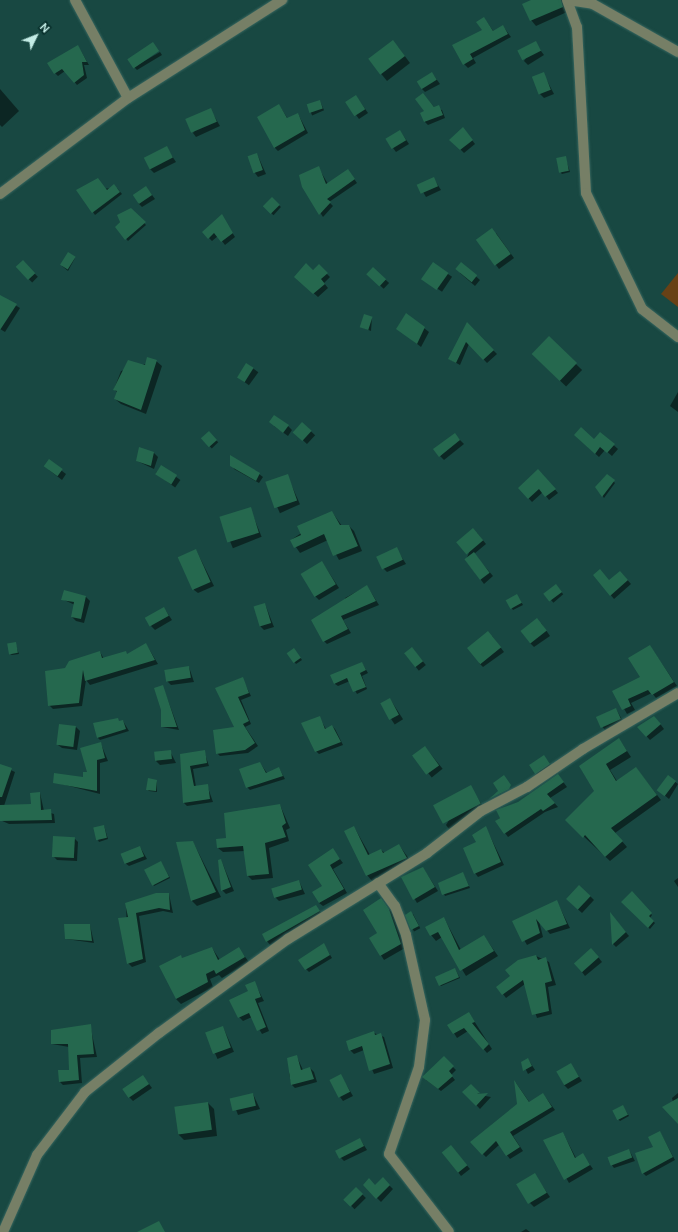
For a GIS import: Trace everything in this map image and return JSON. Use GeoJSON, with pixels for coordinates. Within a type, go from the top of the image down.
{"type":"FeatureCollection","features":[{"type":"Feature","properties":{"kind":"street"},"geometry":{"type":"LineString","coordinates":[[75,0],[128,98]]}},
{"type":"Feature","properties":{"kind":"street"},"geometry":{"type":"LineString","coordinates":[[0,194],[128,98],[282,0]]}},
{"type":"Feature","properties":{"kind":"street"},"geometry":{"type":"LineString","coordinates":[[678,52],[593,4],[568,0],[577,27],[586,193],[642,309],[678,337]]}},
{"type":"Feature","properties":{"kind":"street"},"geometry":{"type":"LineString","coordinates":[[3,1232],[37,1155],[85,1092],[288,939],[427,853],[481,811],[527,787],[583,749],[678,693]]}},
{"type":"Feature","properties":{"kind":"street"},"geometry":{"type":"LineString","coordinates":[[378,883],[395,906],[406,936],[425,1020],[419,1067],[389,1154],[448,1232]]}},
{"type":"Feature","properties":{"kind":"shaded area"},"geometry":{"type":"Polygon","coordinates":[[[678,273],[678,307],[661,294],[678,273]]]}},
{"type":"Feature","properties":{"kind":"building"},"geometry":{"type":"Polygon","coordinates":[[[531,0],[561,0],[563,7],[530,21],[522,4],[531,0]]]}},
{"type":"Feature","properties":{"kind":"building"},"geometry":{"type":"Polygon","coordinates":[[[484,17],[493,31],[503,25],[508,34],[470,54],[473,59],[463,65],[452,45],[482,30],[476,22],[484,17]]]}},
{"type":"Feature","properties":{"kind":"building"},"geometry":{"type":"Polygon","coordinates":[[[393,40],[405,56],[380,75],[368,59],[393,40]]]}},
{"type":"Feature","properties":{"kind":"building"},"geometry":{"type":"Polygon","coordinates":[[[536,41],[541,51],[522,60],[517,51],[536,41]]]}},
{"type":"Feature","properties":{"kind":"building"},"geometry":{"type":"Polygon","coordinates":[[[153,42],[159,51],[133,68],[127,59],[153,42]]]}},
{"type":"Feature","properties":{"kind":"building"},"geometry":{"type":"Polygon","coordinates":[[[78,45],[87,62],[82,62],[84,75],[74,83],[62,69],[54,74],[47,63],[78,45]]]}},
{"type":"Feature","properties":{"kind":"building"},"geometry":{"type":"Polygon","coordinates":[[[432,72],[437,80],[422,89],[417,82],[432,72]]]}},
{"type":"Feature","properties":{"kind":"building"},"geometry":{"type":"Polygon","coordinates":[[[544,72],[551,90],[539,94],[532,77],[544,72]]]}},
{"type":"Feature","properties":{"kind":"building"},"geometry":{"type":"Polygon","coordinates":[[[423,93],[434,107],[439,105],[443,115],[424,122],[420,113],[424,111],[415,99],[423,93]]]}},
{"type":"Feature","properties":{"kind":"building"},"geometry":{"type":"Polygon","coordinates":[[[356,95],[365,109],[354,116],[345,102],[356,95]]]}},
{"type":"Feature","properties":{"kind":"building"},"geometry":{"type":"Polygon","coordinates":[[[320,100],[323,109],[309,113],[307,104],[320,100]]]}},
{"type":"Feature","properties":{"kind":"building"},"geometry":{"type":"Polygon","coordinates":[[[279,104],[287,118],[298,113],[305,130],[274,148],[257,117],[279,104]]]}},
{"type":"Feature","properties":{"kind":"building"},"geometry":{"type":"Polygon","coordinates":[[[211,108],[217,122],[191,133],[185,119],[211,108]]]}},
{"type":"Feature","properties":{"kind":"building"},"geometry":{"type":"Polygon","coordinates":[[[463,127],[473,140],[460,150],[449,140],[463,127]]]}},
{"type":"Feature","properties":{"kind":"building"},"geometry":{"type":"Polygon","coordinates":[[[400,130],[406,140],[392,149],[385,139],[400,130]]]}},
{"type":"Feature","properties":{"kind":"building"},"geometry":{"type":"Polygon","coordinates":[[[167,146],[173,158],[150,169],[144,158],[167,146]]]}},
{"type":"Feature","properties":{"kind":"building"},"geometry":{"type":"Polygon","coordinates":[[[257,153],[263,170],[253,173],[248,156],[257,153]]]}},
{"type":"Feature","properties":{"kind":"building"},"geometry":{"type":"Polygon","coordinates":[[[566,156],[569,171],[559,173],[556,158],[566,156]]]}},
{"type":"Feature","properties":{"kind":"building"},"geometry":{"type":"Polygon","coordinates":[[[319,166],[326,184],[348,169],[355,179],[327,199],[331,202],[319,215],[302,187],[299,175],[319,166]]]}},
{"type":"Feature","properties":{"kind":"building"},"geometry":{"type":"Polygon","coordinates":[[[434,177],[438,186],[421,194],[417,185],[434,177]]]}},
{"type":"Feature","properties":{"kind":"building"},"geometry":{"type":"Polygon","coordinates":[[[98,178],[107,190],[114,184],[120,192],[92,213],[76,190],[98,178]]]}},
{"type":"Feature","properties":{"kind":"building"},"geometry":{"type":"Polygon","coordinates":[[[146,186],[152,195],[139,204],[133,195],[146,186]]]}},
{"type":"Feature","properties":{"kind":"building"},"geometry":{"type":"Polygon","coordinates":[[[272,197],[280,205],[271,214],[263,206],[272,197]]]}},
{"type":"Feature","properties":{"kind":"building"},"geometry":{"type":"Polygon","coordinates":[[[131,208],[146,222],[125,240],[115,227],[120,222],[117,215],[131,208]]]}},
{"type":"Feature","properties":{"kind":"building"},"geometry":{"type":"Polygon","coordinates":[[[222,214],[233,233],[221,242],[214,233],[208,239],[202,232],[222,214]]]}},
{"type":"Feature","properties":{"kind":"building"},"geometry":{"type":"Polygon","coordinates":[[[492,228],[511,254],[495,266],[476,240],[492,228]]]}},
{"type":"Feature","properties":{"kind":"building"},"geometry":{"type":"Polygon","coordinates":[[[68,252],[76,257],[68,269],[60,265],[68,252]]]}},
{"type":"Feature","properties":{"kind":"building"},"geometry":{"type":"Polygon","coordinates":[[[23,260],[35,273],[28,280],[16,267],[23,260]]]}},
{"type":"Feature","properties":{"kind":"building"},"geometry":{"type":"Polygon","coordinates":[[[433,262],[449,273],[437,290],[421,279],[433,262]]]}},
{"type":"Feature","properties":{"kind":"building"},"geometry":{"type":"Polygon","coordinates":[[[461,262],[477,275],[472,282],[455,269],[461,262]]]}},
{"type":"Feature","properties":{"kind":"building"},"geometry":{"type":"Polygon","coordinates":[[[306,263],[313,270],[319,264],[328,273],[321,279],[325,284],[313,294],[294,277],[306,263]]]}},
{"type":"Feature","properties":{"kind":"building"},"geometry":{"type":"Polygon","coordinates":[[[373,267],[386,279],[379,287],[366,274],[373,267]]]}},
{"type":"Feature","properties":{"kind":"building"},"geometry":{"type":"Polygon","coordinates":[[[0,295],[17,304],[0,330],[0,295]]]}},
{"type":"Feature","properties":{"kind":"building"},"geometry":{"type":"Polygon","coordinates":[[[406,313],[425,327],[417,344],[396,329],[406,313]]]}},
{"type":"Feature","properties":{"kind":"building"},"geometry":{"type":"Polygon","coordinates":[[[364,314],[373,317],[368,330],[360,327],[364,314]]]}},
{"type":"Feature","properties":{"kind":"building"},"geometry":{"type":"Polygon","coordinates":[[[467,322],[494,350],[483,360],[466,342],[456,363],[448,359],[467,322]]]}},
{"type":"Feature","properties":{"kind":"building"},"geometry":{"type":"Polygon","coordinates":[[[549,336],[577,363],[560,381],[532,354],[549,336]]]}},
{"type":"Feature","properties":{"kind":"building"},"geometry":{"type":"Polygon","coordinates":[[[147,357],[157,360],[141,410],[114,399],[117,391],[113,390],[128,360],[145,365],[147,357]]]}},
{"type":"Feature","properties":{"kind":"building"},"geometry":{"type":"Polygon","coordinates":[[[246,363],[254,368],[245,382],[237,377],[246,363]]]}},
{"type":"Feature","properties":{"kind":"building"},"geometry":{"type":"Polygon","coordinates":[[[274,415],[289,425],[283,433],[269,422],[274,415]]]}},
{"type":"Feature","properties":{"kind":"building"},"geometry":{"type":"Polygon","coordinates":[[[302,422],[312,431],[302,441],[293,432],[302,422]]]}},
{"type":"Feature","properties":{"kind":"building"},"geometry":{"type":"Polygon","coordinates":[[[581,427],[594,439],[600,432],[615,444],[607,453],[600,447],[595,454],[574,435],[581,427]]]}},
{"type":"Feature","properties":{"kind":"building"},"geometry":{"type":"Polygon","coordinates":[[[209,431],[217,440],[209,447],[201,438],[209,431]]]}},
{"type":"Feature","properties":{"kind":"building"},"geometry":{"type":"Polygon","coordinates":[[[455,433],[460,440],[439,457],[433,449],[455,433]]]}},
{"type":"Feature","properties":{"kind":"building"},"geometry":{"type":"Polygon","coordinates":[[[139,447],[154,452],[151,466],[136,461],[139,447]]]}},
{"type":"Feature","properties":{"kind":"building"},"geometry":{"type":"Polygon","coordinates":[[[230,455],[260,473],[256,481],[230,466],[230,455]]]}},
{"type":"Feature","properties":{"kind":"building"},"geometry":{"type":"Polygon","coordinates":[[[49,459],[63,469],[57,476],[44,466],[49,459]]]}},
{"type":"Feature","properties":{"kind":"building"},"geometry":{"type":"Polygon","coordinates":[[[161,465],[177,475],[171,484],[155,474],[161,465]]]}},
{"type":"Feature","properties":{"kind":"building"},"geometry":{"type":"Polygon","coordinates":[[[538,469],[556,489],[545,497],[539,489],[528,499],[518,488],[538,469]]]}},
{"type":"Feature","properties":{"kind":"building"},"geometry":{"type":"Polygon","coordinates":[[[288,474],[297,500],[274,508],[265,482],[288,474]]]}},
{"type":"Feature","properties":{"kind":"building"},"geometry":{"type":"Polygon","coordinates":[[[607,474],[615,480],[602,497],[595,487],[607,474]]]}},
{"type":"Feature","properties":{"kind":"building"},"geometry":{"type":"Polygon","coordinates":[[[251,507],[259,533],[227,542],[219,517],[251,507]]]}},
{"type":"Feature","properties":{"kind":"building"},"geometry":{"type":"Polygon","coordinates":[[[332,511],[340,525],[349,525],[358,546],[333,556],[324,534],[294,548],[290,540],[301,535],[297,526],[332,511]]]}},
{"type":"Feature","properties":{"kind":"building"},"geometry":{"type":"Polygon","coordinates":[[[473,528],[483,540],[466,554],[456,542],[473,528]]]}},
{"type":"Feature","properties":{"kind":"building"},"geometry":{"type":"Polygon","coordinates":[[[397,547],[403,560],[382,569],[376,557],[397,547]]]}},
{"type":"Feature","properties":{"kind":"building"},"geometry":{"type":"Polygon","coordinates":[[[196,549],[211,582],[192,590],[178,557],[196,549]]]}},
{"type":"Feature","properties":{"kind":"building"},"geometry":{"type":"Polygon","coordinates":[[[474,552],[490,573],[480,580],[464,559],[474,552]]]}},
{"type":"Feature","properties":{"kind":"building"},"geometry":{"type":"Polygon","coordinates":[[[322,561],[336,584],[314,597],[301,574],[322,561]]]}},
{"type":"Feature","properties":{"kind":"building"},"geometry":{"type":"Polygon","coordinates":[[[600,569],[609,580],[620,571],[628,580],[610,596],[593,575],[600,569]]]}},
{"type":"Feature","properties":{"kind":"building"},"geometry":{"type":"Polygon","coordinates":[[[556,584],[562,592],[549,602],[543,594],[556,584]]]}},
{"type":"Feature","properties":{"kind":"building"},"geometry":{"type":"Polygon","coordinates":[[[367,585],[376,601],[341,616],[348,629],[323,642],[311,620],[367,585]]]}},
{"type":"Feature","properties":{"kind":"building"},"geometry":{"type":"Polygon","coordinates":[[[64,590],[86,596],[81,619],[71,617],[74,602],[61,600],[64,590]]]}},
{"type":"Feature","properties":{"kind":"building"},"geometry":{"type":"Polygon","coordinates":[[[517,594],[522,603],[510,609],[506,600],[517,594]]]}},
{"type":"Feature","properties":{"kind":"building"},"geometry":{"type":"Polygon","coordinates":[[[265,603],[271,623],[260,627],[254,607],[265,603]]]}},
{"type":"Feature","properties":{"kind":"building"},"geometry":{"type":"Polygon","coordinates":[[[164,607],[169,616],[150,626],[145,618],[164,607]]]}},
{"type":"Feature","properties":{"kind":"building"},"geometry":{"type":"Polygon","coordinates":[[[537,618],[547,631],[530,644],[520,631],[537,618]]]}},
{"type":"Feature","properties":{"kind":"building"},"geometry":{"type":"Polygon","coordinates":[[[488,631],[501,647],[480,664],[467,648],[488,631]]]}},
{"type":"Feature","properties":{"kind":"building"},"geometry":{"type":"Polygon","coordinates":[[[16,642],[18,653],[9,654],[7,644],[16,642]]]}},
{"type":"Feature","properties":{"kind":"building"},"geometry":{"type":"Polygon","coordinates":[[[146,643],[155,660],[85,681],[83,670],[79,703],[48,706],[45,671],[65,668],[69,661],[100,651],[102,658],[126,651],[127,654],[146,643]]]}},
{"type":"Feature","properties":{"kind":"building"},"geometry":{"type":"Polygon","coordinates":[[[650,645],[674,682],[652,695],[648,690],[628,699],[631,706],[622,710],[612,691],[640,677],[628,658],[650,645]]]}},
{"type":"Feature","properties":{"kind":"building"},"geometry":{"type":"Polygon","coordinates":[[[412,647],[423,661],[415,667],[404,653],[412,647]]]}},
{"type":"Feature","properties":{"kind":"building"},"geometry":{"type":"Polygon","coordinates":[[[294,648],[301,658],[294,663],[287,653],[294,648]]]}},
{"type":"Feature","properties":{"kind":"building"},"geometry":{"type":"Polygon","coordinates":[[[362,662],[366,670],[360,673],[366,687],[353,692],[347,678],[334,684],[330,675],[362,662]]]}},
{"type":"Feature","properties":{"kind":"building"},"geometry":{"type":"Polygon","coordinates":[[[189,666],[191,678],[166,682],[164,670],[189,666]]]}},
{"type":"Feature","properties":{"kind":"building"},"geometry":{"type":"Polygon","coordinates":[[[243,677],[249,693],[238,697],[249,721],[243,724],[255,743],[245,750],[216,754],[213,730],[234,727],[215,688],[243,677]]]}},
{"type":"Feature","properties":{"kind":"building"},"geometry":{"type":"Polygon","coordinates":[[[163,685],[177,727],[161,727],[161,710],[154,688],[163,685]]]}},
{"type":"Feature","properties":{"kind":"building"},"geometry":{"type":"Polygon","coordinates":[[[390,698],[399,715],[389,720],[380,703],[390,698]]]}},
{"type":"Feature","properties":{"kind":"building"},"geometry":{"type":"Polygon","coordinates":[[[616,708],[621,719],[601,728],[596,717],[616,708]]]}},
{"type":"Feature","properties":{"kind":"building"},"geometry":{"type":"Polygon","coordinates":[[[320,716],[325,729],[332,725],[341,742],[315,752],[301,723],[320,716]]]}},
{"type":"Feature","properties":{"kind":"building"},"geometry":{"type":"Polygon","coordinates":[[[654,716],[661,724],[646,737],[637,727],[654,716]]]}},
{"type":"Feature","properties":{"kind":"building"},"geometry":{"type":"Polygon","coordinates":[[[118,718],[119,721],[123,720],[126,729],[97,738],[93,723],[118,718]]]}},
{"type":"Feature","properties":{"kind":"building"},"geometry":{"type":"Polygon","coordinates":[[[59,724],[76,726],[73,747],[56,745],[59,724]]]}},
{"type":"Feature","properties":{"kind":"building"},"geometry":{"type":"Polygon","coordinates":[[[619,738],[627,751],[606,764],[616,781],[636,767],[657,795],[611,828],[623,841],[605,857],[585,835],[583,838],[565,820],[594,791],[579,766],[619,738]]]}},
{"type":"Feature","properties":{"kind":"building"},"geometry":{"type":"Polygon","coordinates":[[[101,742],[105,758],[97,760],[97,791],[53,783],[54,773],[83,777],[83,772],[87,772],[80,748],[101,742]]]}},
{"type":"Feature","properties":{"kind":"building"},"geometry":{"type":"Polygon","coordinates":[[[425,746],[439,765],[426,775],[412,755],[425,746]]]}},
{"type":"Feature","properties":{"kind":"building"},"geometry":{"type":"Polygon","coordinates":[[[171,750],[172,759],[155,761],[154,752],[171,750]]]}},
{"type":"Feature","properties":{"kind":"building"},"geometry":{"type":"Polygon","coordinates":[[[205,750],[207,763],[190,766],[194,786],[208,784],[210,799],[183,803],[180,754],[205,750]]]}},
{"type":"Feature","properties":{"kind":"building"},"geometry":{"type":"Polygon","coordinates":[[[544,755],[550,764],[535,774],[529,765],[544,755]]]}},
{"type":"Feature","properties":{"kind":"building"},"geometry":{"type":"Polygon","coordinates":[[[260,762],[266,773],[279,767],[283,776],[246,788],[239,769],[260,762]]]}},
{"type":"Feature","properties":{"kind":"building"},"geometry":{"type":"Polygon","coordinates":[[[0,764],[12,768],[2,797],[0,797],[0,764]]]}},
{"type":"Feature","properties":{"kind":"building"},"geometry":{"type":"Polygon","coordinates":[[[558,774],[564,782],[547,794],[555,803],[543,811],[541,809],[504,834],[495,821],[500,818],[496,810],[518,802],[558,774]]]}},
{"type":"Feature","properties":{"kind":"building"},"geometry":{"type":"Polygon","coordinates":[[[504,775],[511,785],[509,789],[489,799],[498,791],[493,783],[504,775]]]}},
{"type":"Feature","properties":{"kind":"building"},"geometry":{"type":"Polygon","coordinates":[[[668,775],[676,781],[665,796],[657,790],[668,775]]]}},
{"type":"Feature","properties":{"kind":"building"},"geometry":{"type":"Polygon","coordinates":[[[148,778],[157,780],[156,791],[146,790],[148,778]]]}},
{"type":"Feature","properties":{"kind":"building"},"geometry":{"type":"Polygon","coordinates":[[[471,785],[481,804],[443,824],[433,805],[471,785]]]}},
{"type":"Feature","properties":{"kind":"building"},"geometry":{"type":"Polygon","coordinates":[[[40,792],[41,810],[51,809],[52,820],[0,821],[0,805],[31,804],[30,793],[40,792]]]}},
{"type":"Feature","properties":{"kind":"building"},"geometry":{"type":"Polygon","coordinates":[[[280,804],[286,823],[282,826],[286,837],[265,843],[269,874],[247,876],[243,846],[217,848],[216,839],[226,838],[224,813],[280,804]]]}},
{"type":"Feature","properties":{"kind":"building"},"geometry":{"type":"Polygon","coordinates":[[[104,825],[107,838],[96,840],[93,827],[104,825]]]}},
{"type":"Feature","properties":{"kind":"building"},"geometry":{"type":"Polygon","coordinates":[[[354,826],[368,855],[381,849],[383,853],[399,844],[407,858],[366,876],[344,831],[354,826]]]}},
{"type":"Feature","properties":{"kind":"building"},"geometry":{"type":"Polygon","coordinates":[[[486,826],[501,862],[474,874],[463,848],[476,842],[472,835],[486,826]]]}},
{"type":"Feature","properties":{"kind":"building"},"geometry":{"type":"Polygon","coordinates":[[[53,836],[75,837],[74,858],[52,857],[53,836]]]}},
{"type":"Feature","properties":{"kind":"building"},"geometry":{"type":"Polygon","coordinates":[[[193,841],[216,892],[191,901],[176,842],[193,841]]]}},
{"type":"Feature","properties":{"kind":"building"},"geometry":{"type":"Polygon","coordinates":[[[140,846],[144,856],[125,864],[121,854],[140,846]]]}},
{"type":"Feature","properties":{"kind":"building"},"geometry":{"type":"Polygon","coordinates":[[[333,848],[340,859],[330,865],[344,889],[319,903],[312,892],[322,886],[308,865],[333,848]]]}},
{"type":"Feature","properties":{"kind":"building"},"geometry":{"type":"Polygon","coordinates":[[[221,859],[231,887],[221,891],[218,860],[221,859]]]}},
{"type":"Feature","properties":{"kind":"building"},"geometry":{"type":"Polygon","coordinates":[[[161,861],[169,877],[152,886],[144,870],[161,861]]]}},
{"type":"Feature","properties":{"kind":"building"},"geometry":{"type":"Polygon","coordinates":[[[423,867],[435,887],[413,900],[401,877],[423,867]]]}},
{"type":"Feature","properties":{"kind":"building"},"geometry":{"type":"Polygon","coordinates":[[[463,872],[469,886],[442,895],[438,883],[463,872]]]}},
{"type":"Feature","properties":{"kind":"building"},"geometry":{"type":"Polygon","coordinates":[[[299,880],[302,890],[274,898],[271,888],[299,880]]]}},
{"type":"Feature","properties":{"kind":"building"},"geometry":{"type":"Polygon","coordinates":[[[579,885],[591,896],[578,910],[566,899],[579,885]]]}},
{"type":"Feature","properties":{"kind":"building"},"geometry":{"type":"Polygon","coordinates":[[[632,891],[652,913],[649,916],[654,921],[648,928],[621,902],[632,891]]]}},
{"type":"Feature","properties":{"kind":"building"},"geometry":{"type":"Polygon","coordinates":[[[156,893],[169,893],[170,910],[159,908],[136,913],[143,959],[127,964],[118,918],[128,917],[125,903],[156,893]]]}},
{"type":"Feature","properties":{"kind":"building"},"geometry":{"type":"Polygon","coordinates":[[[381,898],[389,909],[401,944],[380,956],[369,938],[377,933],[363,910],[381,898]]]}},
{"type":"Feature","properties":{"kind":"building"},"geometry":{"type":"Polygon","coordinates":[[[557,900],[567,924],[546,931],[536,919],[540,933],[522,942],[512,921],[557,900]]]}},
{"type":"Feature","properties":{"kind":"building"},"geometry":{"type":"Polygon","coordinates":[[[316,905],[320,911],[266,942],[262,934],[316,905]]]}},
{"type":"Feature","properties":{"kind":"building"},"geometry":{"type":"Polygon","coordinates":[[[411,911],[419,926],[411,930],[405,915],[411,911]]]}},
{"type":"Feature","properties":{"kind":"building"},"geometry":{"type":"Polygon","coordinates":[[[610,912],[626,932],[612,945],[610,912]]]}},
{"type":"Feature","properties":{"kind":"building"},"geometry":{"type":"Polygon","coordinates":[[[444,917],[459,950],[484,935],[494,951],[460,971],[438,932],[430,936],[425,927],[444,917]]]}},
{"type":"Feature","properties":{"kind":"building"},"geometry":{"type":"Polygon","coordinates":[[[64,924],[90,924],[92,941],[65,939],[64,924]]]}},
{"type":"Feature","properties":{"kind":"building"},"geometry":{"type":"Polygon","coordinates":[[[324,943],[330,955],[305,970],[298,960],[324,943]]]}},
{"type":"Feature","properties":{"kind":"building"},"geometry":{"type":"Polygon","coordinates":[[[212,947],[218,960],[239,947],[245,957],[216,974],[214,970],[206,974],[208,982],[176,999],[159,966],[181,955],[182,958],[212,947]]]}},
{"type":"Feature","properties":{"kind":"building"},"geometry":{"type":"Polygon","coordinates":[[[591,948],[599,957],[582,972],[574,963],[591,948]]]}},
{"type":"Feature","properties":{"kind":"building"},"geometry":{"type":"Polygon","coordinates":[[[536,955],[538,960],[546,957],[552,981],[545,983],[549,1011],[532,1015],[523,980],[502,995],[496,987],[510,976],[505,970],[518,960],[536,955]]]}},
{"type":"Feature","properties":{"kind":"building"},"geometry":{"type":"Polygon","coordinates":[[[455,968],[459,977],[439,986],[435,977],[455,968]]]}},
{"type":"Feature","properties":{"kind":"building"},"geometry":{"type":"Polygon","coordinates":[[[255,981],[261,997],[255,999],[266,1027],[257,1031],[249,1013],[238,1018],[229,1000],[248,991],[245,985],[255,981]]]}},
{"type":"Feature","properties":{"kind":"building"},"geometry":{"type":"Polygon","coordinates":[[[469,1012],[475,1022],[472,1023],[489,1044],[483,1050],[464,1028],[453,1034],[447,1025],[469,1012]]]}},
{"type":"Feature","properties":{"kind":"building"},"geometry":{"type":"Polygon","coordinates":[[[91,1024],[94,1054],[77,1055],[79,1080],[59,1082],[58,1070],[69,1070],[68,1044],[51,1044],[51,1030],[91,1024]]]}},
{"type":"Feature","properties":{"kind":"building"},"geometry":{"type":"Polygon","coordinates":[[[223,1026],[231,1048],[213,1054],[205,1032],[223,1026]]]}},
{"type":"Feature","properties":{"kind":"building"},"geometry":{"type":"Polygon","coordinates":[[[374,1031],[375,1035],[381,1033],[390,1064],[369,1071],[362,1046],[349,1051],[346,1041],[374,1031]]]}},
{"type":"Feature","properties":{"kind":"building"},"geometry":{"type":"Polygon","coordinates":[[[297,1055],[301,1070],[310,1067],[314,1079],[291,1085],[287,1058],[297,1055]]]}},
{"type":"Feature","properties":{"kind":"building"},"geometry":{"type":"Polygon","coordinates":[[[444,1056],[454,1066],[449,1071],[453,1076],[438,1089],[422,1077],[444,1056]]]}},
{"type":"Feature","properties":{"kind":"building"},"geometry":{"type":"Polygon","coordinates":[[[528,1058],[532,1066],[523,1071],[521,1062],[528,1058]]]}},
{"type":"Feature","properties":{"kind":"building"},"geometry":{"type":"Polygon","coordinates":[[[571,1063],[579,1077],[564,1085],[556,1072],[571,1063]]]}},
{"type":"Feature","properties":{"kind":"building"},"geometry":{"type":"Polygon","coordinates":[[[341,1074],[350,1092],[338,1098],[329,1080],[341,1074]]]}},
{"type":"Feature","properties":{"kind":"building"},"geometry":{"type":"Polygon","coordinates":[[[143,1075],[149,1084],[128,1098],[122,1089],[143,1075]]]}},
{"type":"Feature","properties":{"kind":"building"},"geometry":{"type":"Polygon","coordinates":[[[514,1080],[529,1102],[543,1093],[552,1107],[510,1132],[520,1147],[506,1156],[496,1141],[482,1155],[470,1142],[517,1104],[514,1080]]]}},
{"type":"Feature","properties":{"kind":"building"},"geometry":{"type":"Polygon","coordinates":[[[471,1084],[480,1093],[477,1094],[488,1093],[476,1106],[462,1092],[471,1084]]]}},
{"type":"Feature","properties":{"kind":"building"},"geometry":{"type":"Polygon","coordinates":[[[253,1093],[256,1106],[233,1111],[230,1098],[253,1093]]]}},
{"type":"Feature","properties":{"kind":"building"},"geometry":{"type":"Polygon","coordinates":[[[678,1098],[678,1124],[662,1107],[678,1098]]]}},
{"type":"Feature","properties":{"kind":"building"},"geometry":{"type":"Polygon","coordinates":[[[208,1102],[212,1130],[178,1134],[174,1107],[208,1102]]]}},
{"type":"Feature","properties":{"kind":"building"},"geometry":{"type":"Polygon","coordinates":[[[623,1105],[628,1115],[617,1120],[612,1110],[623,1105]]]}},
{"type":"Feature","properties":{"kind":"building"},"geometry":{"type":"Polygon","coordinates":[[[660,1131],[673,1157],[642,1174],[635,1153],[653,1147],[648,1137],[660,1131]]]}},
{"type":"Feature","properties":{"kind":"building"},"geometry":{"type":"Polygon","coordinates":[[[563,1132],[575,1158],[583,1153],[590,1165],[564,1180],[543,1140],[563,1132]]]}},
{"type":"Feature","properties":{"kind":"building"},"geometry":{"type":"Polygon","coordinates":[[[360,1138],[364,1146],[339,1159],[335,1151],[360,1138]]]}},
{"type":"Feature","properties":{"kind":"building"},"geometry":{"type":"Polygon","coordinates":[[[451,1145],[467,1165],[458,1173],[442,1153],[451,1145]]]}},
{"type":"Feature","properties":{"kind":"building"},"geometry":{"type":"Polygon","coordinates":[[[629,1149],[632,1157],[611,1166],[608,1157],[629,1149]]]}},
{"type":"Feature","properties":{"kind":"building"},"geometry":{"type":"Polygon","coordinates":[[[535,1173],[547,1193],[528,1204],[516,1184],[535,1173]]]}},
{"type":"Feature","properties":{"kind":"building"},"geometry":{"type":"Polygon","coordinates":[[[383,1177],[390,1185],[376,1199],[363,1185],[369,1178],[375,1185],[383,1177]]]}},
{"type":"Feature","properties":{"kind":"building"},"geometry":{"type":"Polygon","coordinates":[[[356,1187],[363,1194],[350,1207],[343,1200],[356,1187]]]}},
{"type":"Feature","properties":{"kind":"building"},"geometry":{"type":"Polygon","coordinates":[[[159,1221],[165,1232],[137,1232],[159,1221]]]}}]}
